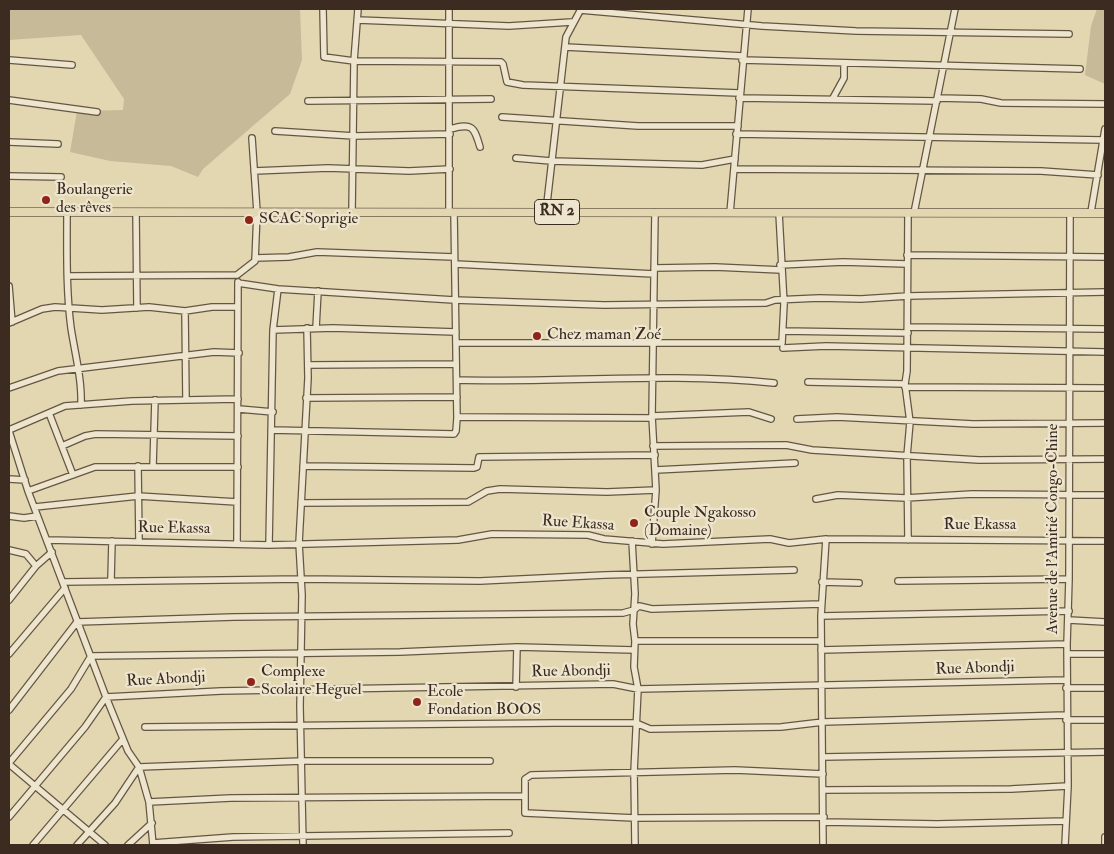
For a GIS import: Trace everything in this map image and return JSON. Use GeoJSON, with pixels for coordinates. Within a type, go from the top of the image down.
{"type":"FeatureCollection","features":[{"type":"Feature","properties":{"kind":"highway","name":"RN 2"},"geometry":{"type":"LineString","coordinates":[[9,212],[1105,213]]}},
{"type":"Feature","properties":{"kind":"street"},"geometry":{"type":"LineString","coordinates":[[323,9],[322,56],[354,61],[501,62],[504,64],[506,80],[510,84],[739,96],[937,100],[981,99],[1003,103],[1105,104]]}},
{"type":"Feature","properties":{"kind":"street"},"geometry":{"type":"LineString","coordinates":[[352,212],[354,61],[358,9]]}},
{"type":"Feature","properties":{"kind":"street"},"geometry":{"type":"LineString","coordinates":[[271,430],[454,434],[456,431],[457,380],[450,169],[449,9]]}},
{"type":"Feature","properties":{"kind":"street"},"geometry":{"type":"LineString","coordinates":[[546,212],[551,161],[558,121],[565,47],[572,22],[580,9],[746,24],[856,31],[1069,34]]}},
{"type":"Feature","properties":{"kind":"street"},"geometry":{"type":"LineString","coordinates":[[730,213],[748,9]]}},
{"type":"Feature","properties":{"kind":"street"},"geometry":{"type":"LineString","coordinates":[[908,540],[906,498],[910,422],[905,385],[908,371],[907,255],[911,213],[922,171],[955,9]]}},
{"type":"Feature","properties":{"kind":"street"},"geometry":{"type":"LineString","coordinates":[[358,20],[449,24],[479,23],[510,26],[572,22]]}},
{"type":"Feature","properties":{"kind":"street"},"geometry":{"type":"LineString","coordinates":[[565,47],[844,64],[1080,69]]}},
{"type":"Feature","properties":{"kind":"street"},"geometry":{"type":"LineString","coordinates":[[9,60],[72,65]]}},
{"type":"Feature","properties":{"kind":"street"},"geometry":{"type":"LineString","coordinates":[[834,98],[844,78],[844,64]]}},
{"type":"Feature","properties":{"kind":"street"},"geometry":{"type":"LineString","coordinates":[[308,101],[491,99]]}},
{"type":"Feature","properties":{"kind":"street"},"geometry":{"type":"LineString","coordinates":[[9,100],[97,112]]}},
{"type":"Feature","properties":{"kind":"street"},"geometry":{"type":"LineString","coordinates":[[502,117],[638,126],[738,126]]}},
{"type":"Feature","properties":{"kind":"street"},"geometry":{"type":"LineString","coordinates":[[275,132],[354,136],[450,132],[465,125],[470,126],[476,133],[480,147]]}},
{"type":"Feature","properties":{"kind":"street"},"geometry":{"type":"LineString","coordinates":[[1092,212],[1105,129]]}},
{"type":"Feature","properties":{"kind":"street"},"geometry":{"type":"LineString","coordinates":[[736,134],[1104,140]]}},
{"type":"Feature","properties":{"kind":"street"},"geometry":{"type":"LineString","coordinates":[[68,276],[237,275],[254,263],[257,212],[252,138]]}},
{"type":"Feature","properties":{"kind":"street"},"geometry":{"type":"LineString","coordinates":[[9,142],[58,144]]}},
{"type":"Feature","properties":{"kind":"street"},"geometry":{"type":"LineString","coordinates":[[516,158],[551,161],[702,165],[734,159]]}},
{"type":"Feature","properties":{"kind":"street"},"geometry":{"type":"LineString","coordinates":[[254,171],[328,168],[353,170],[450,169]]}},
{"type":"Feature","properties":{"kind":"street"},"geometry":{"type":"LineString","coordinates":[[734,169],[1048,171],[1098,175]]}},
{"type":"Feature","properties":{"kind":"street"},"geometry":{"type":"LineString","coordinates":[[9,176],[61,177]]}},
{"type":"Feature","properties":{"kind":"street"},"geometry":{"type":"LineString","coordinates":[[136,212],[138,308]]}},
{"type":"Feature","properties":{"kind":"street"},"geometry":{"type":"LineString","coordinates":[[652,544],[656,490],[652,417],[655,212]]}},
{"type":"Feature","properties":{"kind":"street"},"geometry":{"type":"LineString","coordinates":[[67,213],[70,307],[82,387],[81,405]]}},
{"type":"Feature","properties":{"kind":"street"},"geometry":{"type":"LineString","coordinates":[[456,343],[549,342],[654,345],[782,343],[783,300],[779,213]]}},
{"type":"Feature","properties":{"kind":"street","name":"Avenue de l'Amitié Congo-Chine"},"geometry":{"type":"LineString","coordinates":[[1065,845],[1068,786],[1066,680],[1070,579],[1068,388],[1070,213]]}},
{"type":"Feature","properties":{"kind":"street"},"geometry":{"type":"LineString","coordinates":[[255,258],[289,257],[316,252],[654,271],[715,267],[781,267],[843,262],[907,264]]}},
{"type":"Feature","properties":{"kind":"street"},"geometry":{"type":"LineString","coordinates":[[907,255],[1105,257]]}},
{"type":"Feature","properties":{"kind":"street"},"geometry":{"type":"LineString","coordinates":[[237,275],[239,353],[237,544]]}},
{"type":"Feature","properties":{"kind":"street"},"geometry":{"type":"LineString","coordinates":[[238,283],[278,288],[454,300],[604,305],[766,303],[783,300],[1105,292]]}},
{"type":"Feature","properties":{"kind":"street"},"geometry":{"type":"LineString","coordinates":[[9,286],[10,322],[42,309],[70,307],[102,310],[149,307],[185,311],[212,307],[238,307]]}},
{"type":"Feature","properties":{"kind":"street"},"geometry":{"type":"LineString","coordinates":[[270,545],[273,330],[278,288]]}},
{"type":"Feature","properties":{"kind":"street"},"geometry":{"type":"LineString","coordinates":[[316,328],[318,291]]}},
{"type":"Feature","properties":{"kind":"street"},"geometry":{"type":"LineString","coordinates":[[185,311],[186,400]]}},
{"type":"Feature","properties":{"kind":"street"},"geometry":{"type":"LineString","coordinates":[[303,845],[300,690],[302,578],[299,542],[306,431],[307,328]]}},
{"type":"Feature","properties":{"kind":"street"},"geometry":{"type":"LineString","coordinates":[[273,330],[316,328],[456,332]]}},
{"type":"Feature","properties":{"kind":"street"},"geometry":{"type":"LineString","coordinates":[[783,331],[1105,329]]}},
{"type":"Feature","properties":{"kind":"street"},"geometry":{"type":"LineString","coordinates":[[783,348],[818,346],[1105,352]]}},
{"type":"Feature","properties":{"kind":"street"},"geometry":{"type":"LineString","coordinates":[[9,388],[52,373],[78,368],[214,352],[239,353]]}},
{"type":"Feature","properties":{"kind":"street"},"geometry":{"type":"LineString","coordinates":[[308,365],[455,364]]}},
{"type":"Feature","properties":{"kind":"street"},"geometry":{"type":"LineString","coordinates":[[457,380],[510,381],[652,378],[774,384]]}},
{"type":"Feature","properties":{"kind":"street"},"geometry":{"type":"LineString","coordinates":[[808,382],[1105,388]]}},
{"type":"Feature","properties":{"kind":"street"},"geometry":{"type":"LineString","coordinates":[[306,398],[456,397]]}},
{"type":"Feature","properties":{"kind":"street"},"geometry":{"type":"LineString","coordinates":[[238,400],[155,400],[65,406],[9,431],[28,491],[106,697],[132,759],[139,767],[149,802],[153,844],[233,837],[509,833]]}},
{"type":"Feature","properties":{"kind":"street"},"geometry":{"type":"LineString","coordinates":[[153,466],[155,400]]}},
{"type":"Feature","properties":{"kind":"street"},"geometry":{"type":"LineString","coordinates":[[239,409],[273,412]]}},
{"type":"Feature","properties":{"kind":"street"},"geometry":{"type":"LineString","coordinates":[[457,418],[652,417],[749,412],[771,419]]}},
{"type":"Feature","properties":{"kind":"street"},"geometry":{"type":"LineString","coordinates":[[49,413],[74,475]]}},
{"type":"Feature","properties":{"kind":"street"},"geometry":{"type":"LineString","coordinates":[[797,419],[887,418],[910,422],[1105,424]]}},
{"type":"Feature","properties":{"kind":"street"},"geometry":{"type":"LineString","coordinates":[[62,446],[90,435],[238,436]]}},
{"type":"Feature","properties":{"kind":"street"},"geometry":{"type":"LineString","coordinates":[[653,446],[786,445],[812,450],[979,460],[1105,459]]}},
{"type":"Feature","properties":{"kind":"street"},"geometry":{"type":"LineString","coordinates":[[303,466],[474,468],[477,467],[479,457],[655,455]]}},
{"type":"Feature","properties":{"kind":"street"},"geometry":{"type":"LineString","coordinates":[[656,470],[795,463]]}},
{"type":"Feature","properties":{"kind":"street"},"geometry":{"type":"LineString","coordinates":[[138,466],[139,542]]}},
{"type":"Feature","properties":{"kind":"street"},"geometry":{"type":"LineString","coordinates":[[28,491],[95,467],[238,467]]}},
{"type":"Feature","properties":{"kind":"street"},"geometry":{"type":"LineString","coordinates":[[9,478],[24,480]]}},
{"type":"Feature","properties":{"kind":"street"},"geometry":{"type":"LineString","coordinates":[[301,504],[468,502],[487,491],[500,489],[607,492],[656,490]]}},
{"type":"Feature","properties":{"kind":"street"},"geometry":{"type":"LineString","coordinates":[[816,499],[838,496],[906,498],[972,494],[1105,495]]}},
{"type":"Feature","properties":{"kind":"street"},"geometry":{"type":"LineString","coordinates":[[35,507],[138,496],[237,502]]}},
{"type":"Feature","properties":{"kind":"street"},"geometry":{"type":"LineString","coordinates":[[9,516],[24,518],[38,516]]}},
{"type":"Feature","properties":{"kind":"street","name":"Rue Ekassa"},"geometry":{"type":"LineString","coordinates":[[48,540],[270,545],[299,542],[458,540],[492,534],[588,535],[652,544],[699,544],[770,539],[790,543],[826,539],[1105,540]]}},
{"type":"Feature","properties":{"kind":"street"},"geometry":{"type":"LineString","coordinates":[[823,845],[821,604],[826,539]]}},
{"type":"Feature","properties":{"kind":"street"},"geometry":{"type":"LineString","coordinates":[[111,580],[112,541]]}},
{"type":"Feature","properties":{"kind":"street"},"geometry":{"type":"LineString","coordinates":[[632,541],[635,575],[634,667],[638,689],[634,772],[635,845]]}},
{"type":"Feature","properties":{"kind":"street"},"geometry":{"type":"LineString","coordinates":[[9,550],[26,554],[36,566]]}},
{"type":"Feature","properties":{"kind":"street"},"geometry":{"type":"LineString","coordinates":[[9,600],[36,566],[52,552]]}},
{"type":"Feature","properties":{"kind":"street"},"geometry":{"type":"LineString","coordinates":[[9,654],[64,585],[111,580],[222,581],[302,578],[480,581],[794,570]]}},
{"type":"Feature","properties":{"kind":"street"},"geometry":{"type":"LineString","coordinates":[[898,581],[1070,579]]}},
{"type":"Feature","properties":{"kind":"street"},"geometry":{"type":"LineString","coordinates":[[822,582],[859,583]]}},
{"type":"Feature","properties":{"kind":"street"},"geometry":{"type":"LineString","coordinates":[[77,622],[301,616],[623,613],[634,610],[638,606],[652,609],[821,604]]}},
{"type":"Feature","properties":{"kind":"street"},"geometry":{"type":"LineString","coordinates":[[821,616],[1069,611]]}},
{"type":"Feature","properties":{"kind":"street"},"geometry":{"type":"LineString","coordinates":[[1069,620],[1105,622]]}},
{"type":"Feature","properties":{"kind":"street"},"geometry":{"type":"LineString","coordinates":[[9,710],[77,622]]}},
{"type":"Feature","properties":{"kind":"street"},"geometry":{"type":"LineString","coordinates":[[635,641],[821,641]]}},
{"type":"Feature","properties":{"kind":"street"},"geometry":{"type":"LineString","coordinates":[[821,650],[1067,644]]}},
{"type":"Feature","properties":{"kind":"street"},"geometry":{"type":"LineString","coordinates":[[91,656],[400,652],[517,647],[634,650]]}},
{"type":"Feature","properties":{"kind":"street"},"geometry":{"type":"LineString","coordinates":[[516,686],[517,647]]}},
{"type":"Feature","properties":{"kind":"street"},"geometry":{"type":"LineString","coordinates":[[1067,654],[1105,654]]}},
{"type":"Feature","properties":{"kind":"street"},"geometry":{"type":"LineString","coordinates":[[91,656],[71,689],[9,764],[105,845]]}},
{"type":"Feature","properties":{"kind":"street","name":"Rue Abondji"},"geometry":{"type":"LineString","coordinates":[[106,697],[300,690],[613,684],[638,689],[1066,680]]}},
{"type":"Feature","properties":{"kind":"street"},"geometry":{"type":"LineString","coordinates":[[1066,688],[1105,688]]}},
{"type":"Feature","properties":{"kind":"street"},"geometry":{"type":"LineString","coordinates":[[9,817],[85,727],[106,697]]}},
{"type":"Feature","properties":{"kind":"street"},"geometry":{"type":"LineString","coordinates":[[145,727],[636,723],[650,729],[781,727],[823,722],[1066,717],[1105,720]]}},
{"type":"Feature","properties":{"kind":"street"},"geometry":{"type":"LineString","coordinates":[[33,845],[123,739]]}},
{"type":"Feature","properties":{"kind":"street"},"geometry":{"type":"LineString","coordinates":[[823,757],[1105,752]]}},
{"type":"Feature","properties":{"kind":"street"},"geometry":{"type":"LineString","coordinates":[[139,767],[302,761],[490,761]]}},
{"type":"Feature","properties":{"kind":"street"},"geometry":{"type":"LineString","coordinates":[[77,845],[116,803],[139,767]]}},
{"type":"Feature","properties":{"kind":"street"},"geometry":{"type":"LineString","coordinates":[[823,774],[735,770],[583,772],[527,776],[526,814],[570,813],[635,818],[824,819],[936,824],[1066,821]]}},
{"type":"Feature","properties":{"kind":"street"},"geometry":{"type":"LineString","coordinates":[[824,790],[964,790],[1068,786]]}},
{"type":"Feature","properties":{"kind":"street"},"geometry":{"type":"LineString","coordinates":[[149,802],[231,798],[525,796]]}},
{"type":"Feature","properties":{"kind":"street"},"geometry":{"type":"LineString","coordinates":[[128,845],[152,823]]}},
{"type":"Feature","properties":{"kind":"street"},"geometry":{"type":"LineString","coordinates":[[1104,845],[1105,837]]}},
{"type":"Feature","properties":{"kind":"shaded area"},"geometry":{"type":"Polygon","coordinates":[[[9,9],[300,9],[302,60],[290,94],[203,169],[198,177],[171,166],[110,161],[70,152],[77,111],[123,110],[124,99],[81,35],[9,40],[9,9]]]}},
{"type":"Feature","properties":{"kind":"shaded area"},"geometry":{"type":"Polygon","coordinates":[[[1097,9],[1105,9],[1105,84],[1085,75],[1091,26],[1097,9]]]}},
{"type":"Feature","properties":{"kind":"place","name":"Boulangerie des rêves"},"geometry":{"type":"Point","coordinates":[46,200]}},
{"type":"Feature","properties":{"kind":"place","name":"SCAC Soprigie"},"geometry":{"type":"Point","coordinates":[249,220]}},
{"type":"Feature","properties":{"kind":"place","name":"Chez maman Zoé"},"geometry":{"type":"Point","coordinates":[537,336]}},
{"type":"Feature","properties":{"kind":"place","name":"Couple Ngakosso (Domaine)"},"geometry":{"type":"Point","coordinates":[634,523]}},
{"type":"Feature","properties":{"kind":"place","name":"Complexe Scolaire Heguel"},"geometry":{"type":"Point","coordinates":[251,682]}},
{"type":"Feature","properties":{"kind":"place","name":"Ecole Fondation BOOS"},"geometry":{"type":"Point","coordinates":[417,702]}}]}
